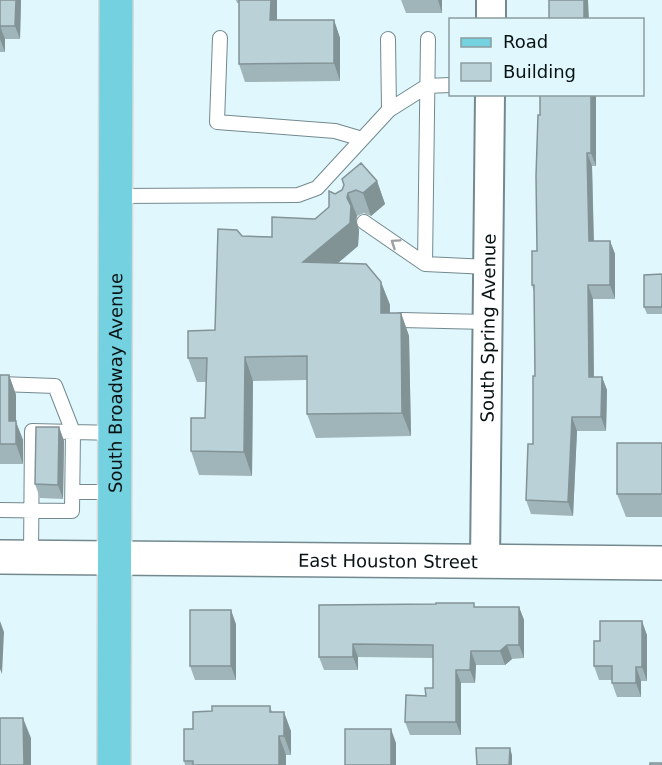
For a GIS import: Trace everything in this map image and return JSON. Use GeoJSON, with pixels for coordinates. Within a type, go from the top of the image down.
{"type":"FeatureCollection","features":[{"type":"Feature","properties":{"kind":"main road","name":"South Broadway Avenue"},"geometry":{"type":"LineString","coordinates":[[114,765],[116,0]]}},
{"type":"Feature","properties":{"kind":"street"},"geometry":{"type":"LineString","coordinates":[[491,0],[491,18]]}},
{"type":"Feature","properties":{"kind":"street","name":"South Spring Avenue"},"geometry":{"type":"LineString","coordinates":[[485,562],[490,96]]}},
{"type":"Feature","properties":{"kind":"street","name":"East Houston Street"},"geometry":{"type":"LineString","coordinates":[[15,557],[662,562]]}},
{"type":"Feature","properties":{"kind":"lane"},"geometry":{"type":"LineString","coordinates":[[220,38],[217,122],[335,131],[362,139]]}},
{"type":"Feature","properties":{"kind":"lane"},"geometry":{"type":"LineString","coordinates":[[388,39],[389,110]]}},
{"type":"Feature","properties":{"kind":"lane"},"geometry":{"type":"LineString","coordinates":[[425,264],[428,39]]}},
{"type":"Feature","properties":{"kind":"lane"},"geometry":{"type":"LineString","coordinates":[[116,196],[298,195],[321,191],[362,139],[389,110],[427,86],[449,85]]}},
{"type":"Feature","properties":{"kind":"lane"},"geometry":{"type":"LineString","coordinates":[[364,222],[425,264],[488,267]]}},
{"type":"Feature","properties":{"kind":"lane"},"geometry":{"type":"LineString","coordinates":[[401,320],[487,322]]}},
{"type":"Feature","properties":{"kind":"lane"},"geometry":{"type":"LineString","coordinates":[[0,384],[55,386],[73,432],[68,463],[73,492],[72,511],[0,510]]}},
{"type":"Feature","properties":{"kind":"lane"},"geometry":{"type":"LineString","coordinates":[[15,557],[31,511],[32,431],[116,433]]}},
{"type":"Feature","properties":{"kind":"lane"},"geometry":{"type":"LineString","coordinates":[[73,492],[115,492]]}},
{"type":"Feature","properties":{"kind":"building"},"geometry":{"type":"Polygon","coordinates":[[[0,0],[16,0],[15,26],[0,26],[0,0]]]}},
{"type":"Feature","properties":{"kind":"building"},"geometry":{"type":"Polygon","coordinates":[[[239,0],[271,0],[270,20],[334,20],[334,63],[239,64],[239,0]]]}},
{"type":"Feature","properties":{"kind":"building"},"geometry":{"type":"Polygon","coordinates":[[[549,0],[584,0],[584,18],[549,18],[549,0]]]}},
{"type":"Feature","properties":{"kind":"building"},"geometry":{"type":"Polygon","coordinates":[[[540,96],[591,96],[591,153],[587,153],[589,241],[610,241],[610,285],[588,285],[589,377],[602,377],[601,417],[572,417],[568,502],[526,500],[528,444],[533,444],[533,376],[535,376],[532,251],[537,251],[536,176],[538,115],[540,115],[540,96]]]}},
{"type":"Feature","properties":{"kind":"building"},"geometry":{"type":"Polygon","coordinates":[[[361,163],[377,181],[363,193],[356,190],[348,193],[347,198],[351,206],[350,223],[303,262],[366,264],[381,282],[381,313],[401,313],[402,413],[307,414],[307,356],[245,357],[244,452],[191,451],[191,418],[205,418],[207,358],[188,358],[188,331],[215,330],[218,229],[237,230],[242,236],[272,237],[272,217],[315,219],[329,207],[329,191],[335,194],[342,190],[344,185],[342,179],[361,163]]]}},
{"type":"Feature","properties":{"kind":"building"},"geometry":{"type":"Polygon","coordinates":[[[662,274],[662,307],[644,307],[644,275],[662,274]]]}},
{"type":"Feature","properties":{"kind":"building"},"geometry":{"type":"Polygon","coordinates":[[[0,375],[9,375],[9,421],[16,421],[16,444],[0,444],[0,375]]]}},
{"type":"Feature","properties":{"kind":"building"},"geometry":{"type":"Polygon","coordinates":[[[36,427],[59,427],[58,485],[35,484],[36,427]]]}},
{"type":"Feature","properties":{"kind":"building"},"geometry":{"type":"Polygon","coordinates":[[[617,443],[662,443],[662,494],[617,494],[617,443]]]}},
{"type":"Feature","properties":{"kind":"building"},"geometry":{"type":"Polygon","coordinates":[[[474,603],[474,607],[519,607],[519,645],[507,645],[500,651],[471,651],[470,670],[456,670],[456,722],[405,722],[406,695],[426,696],[425,688],[433,688],[433,645],[353,644],[353,657],[319,657],[319,605],[474,603]]]}},
{"type":"Feature","properties":{"kind":"building"},"geometry":{"type":"Polygon","coordinates":[[[190,610],[231,610],[231,666],[190,666],[190,610]]]}},
{"type":"Feature","properties":{"kind":"building"},"geometry":{"type":"Polygon","coordinates":[[[600,621],[642,621],[642,667],[636,667],[636,683],[612,683],[612,666],[594,666],[594,641],[600,641],[600,621]]]}},
{"type":"Feature","properties":{"kind":"building"},"geometry":{"type":"Polygon","coordinates":[[[212,706],[270,706],[270,712],[284,712],[284,736],[279,736],[279,765],[193,765],[193,761],[184,761],[184,729],[193,729],[193,712],[212,711],[212,706]]]}},
{"type":"Feature","properties":{"kind":"building"},"geometry":{"type":"Polygon","coordinates":[[[0,718],[23,718],[24,765],[0,765],[0,718]]]}},
{"type":"Feature","properties":{"kind":"building"},"geometry":{"type":"Polygon","coordinates":[[[345,729],[391,729],[391,765],[345,765],[345,729]]]}},
{"type":"Feature","properties":{"kind":"building"},"geometry":{"type":"Polygon","coordinates":[[[476,748],[510,748],[509,765],[477,765],[476,748]]]}},
{"type":"Feature","properties":{"kind":"building"},"geometry":{"type":"Polygon","coordinates":[[[650,763],[662,763],[662,765],[650,765],[650,763]]]}}]}
